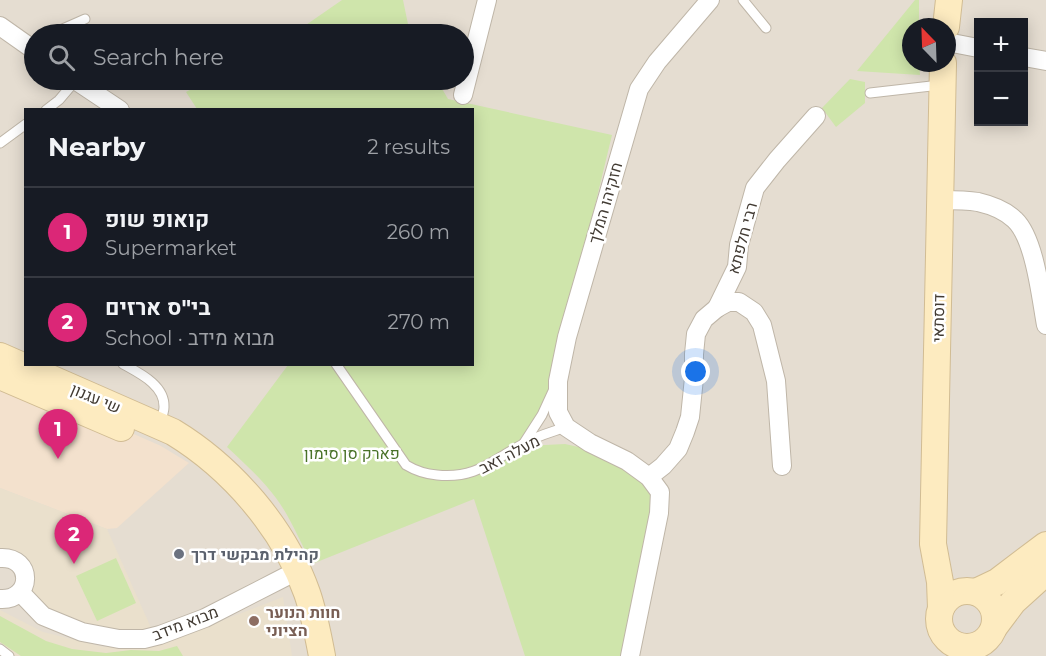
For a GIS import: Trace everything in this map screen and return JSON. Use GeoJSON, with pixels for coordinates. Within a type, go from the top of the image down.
{"type":"FeatureCollection","features":[{"type":"Feature","properties":{"kind":"street"},"geometry":{"type":"LineString","coordinates":[[474,51],[487,0]]}},
{"type":"Feature","properties":{"kind":"street","name":"חזקיהו המלך"},"geometry":{"type":"LineString","coordinates":[[566,427],[558,412],[558,381],[567,337],[639,89],[657,62],[710,0]]}},
{"type":"Feature","properties":{"kind":"street"},"geometry":{"type":"LineString","coordinates":[[947,18],[949,0]]}},
{"type":"Feature","properties":{"kind":"street"},"geometry":{"type":"LineString","coordinates":[[0,26],[24,40]]}},
{"type":"Feature","properties":{"kind":"street"},"geometry":{"type":"LineString","coordinates":[[956,44],[974,47]]}},
{"type":"Feature","properties":{"kind":"street"},"geometry":{"type":"LineString","coordinates":[[1028,58],[1046,61]]}},
{"type":"Feature","properties":{"kind":"street","name":"דוסתאי"},"geometry":{"type":"LineString","coordinates":[[932,656],[938,636],[940,615],[939,572],[933,544],[943,74]]}},
{"type":"Feature","properties":{"kind":"street"},"geometry":{"type":"LineString","coordinates":[[90,90],[117,108]]}},
{"type":"Feature","properties":{"kind":"street"},"geometry":{"type":"LineString","coordinates":[[463,95],[464,90]]}},
{"type":"Feature","properties":{"kind":"street","name":"רבי חלפתא"},"geometry":{"type":"LineString","coordinates":[[717,308],[737,267],[739,245],[755,188],[816,116]]}},
{"type":"Feature","properties":{"kind":"street"},"geometry":{"type":"LineString","coordinates":[[941,200],[976,201],[1006,213],[1017,222],[1027,238],[1033,259],[1046,325]]}},
{"type":"Feature","properties":{"kind":"street"},"geometry":{"type":"LineString","coordinates":[[649,477],[663,466],[678,449],[690,417],[696,334],[704,319],[728,302],[739,302],[753,312],[762,325],[776,381],[782,466]]}},
{"type":"Feature","properties":{"kind":"street","name":"שי עגנון"},"geometry":{"type":"LineString","coordinates":[[0,356],[159,426],[193,444],[213,460],[256,505],[297,569],[307,594],[322,656]]}},
{"type":"Feature","properties":{"kind":"street"},"geometry":{"type":"LineString","coordinates":[[0,376],[154,442],[189,462],[212,479],[239,506],[264,540],[285,577],[304,628],[309,656]]}},
{"type":"Feature","properties":{"kind":"street"},"geometry":{"type":"LineString","coordinates":[[566,427],[590,443],[627,461],[649,477],[660,492],[659,513],[630,656]]}},
{"type":"Feature","properties":{"kind":"street"},"geometry":{"type":"LineString","coordinates":[[1046,545],[997,582],[952,594],[940,615],[943,634],[958,646],[968,647],[972,651],[990,635],[1012,602],[1046,572]]}},
{"type":"Feature","properties":{"kind":"street"},"geometry":{"type":"LineString","coordinates":[[0,558],[16,560],[21,565],[26,579],[20,592],[9,599],[0,599]]}},
{"type":"Feature","properties":{"kind":"street"},"geometry":{"type":"LineString","coordinates":[[939,572],[952,587],[987,598],[995,613],[994,626]]}},
{"type":"Feature","properties":{"kind":"street","name":"מבוא מידב"},"geometry":{"type":"LineString","coordinates":[[20,592],[43,616],[82,633],[119,639],[144,639],[206,618],[285,577]]}},
{"type":"Feature","properties":{"kind":"lane"},"geometry":{"type":"LineString","coordinates":[[743,0],[766,28]]}},
{"type":"Feature","properties":{"kind":"lane"},"geometry":{"type":"LineString","coordinates":[[75,24],[85,20]]}},
{"type":"Feature","properties":{"kind":"lane"},"geometry":{"type":"LineString","coordinates":[[870,93],[943,74]]}},
{"type":"Feature","properties":{"kind":"lane"},"geometry":{"type":"LineString","coordinates":[[49,108],[67,90]]}},
{"type":"Feature","properties":{"kind":"lane"},"geometry":{"type":"LineString","coordinates":[[0,143],[24,125]]}},
{"type":"Feature","properties":{"kind":"lane"},"geometry":{"type":"LineString","coordinates":[[126,366],[145,377],[160,392],[164,408],[159,426]]}},
{"type":"Feature","properties":{"kind":"lane","name":"מעלה זאב"},"geometry":{"type":"LineString","coordinates":[[337,366],[406,465],[426,474],[451,476],[472,473],[524,443],[566,427]]}},
{"type":"Feature","properties":{"kind":"lane"},"geometry":{"type":"LineString","coordinates":[[524,443],[542,416],[558,381]]}},
{"type":"Feature","properties":{"kind":"lane"},"geometry":{"type":"LineString","coordinates":[[0,649],[9,656]]}},
{"type":"Feature","properties":{"kind":"shaded area"},"geometry":{"type":"Polygon","coordinates":[[[0,0],[1046,0],[1046,656],[0,656],[0,0]]]}},
{"type":"Feature","properties":{"kind":"shaded area"},"geometry":{"type":"Polygon","coordinates":[[[0,375],[161,446],[189,463],[117,528],[107,529],[0,488],[0,375]]]}},
{"type":"Feature","properties":{"kind":"shaded area"},"geometry":{"type":"Polygon","coordinates":[[[0,488],[107,529],[152,630],[130,632],[99,628],[65,618],[39,605],[27,592],[30,569],[0,553],[0,488]]]}},
{"type":"Feature","properties":{"kind":"shaded area","name":"חוות הנוער הציוני"},"geometry":{"type":"Polygon","coordinates":[[[283,597],[292,656],[0,656],[0,610],[43,632],[103,647],[157,646],[283,597]]]}},
{"type":"Feature","properties":{"kind":"green space"},"geometry":{"type":"Polygon","coordinates":[[[342,0],[403,0],[408,24],[307,24],[342,0]]]}},
{"type":"Feature","properties":{"kind":"green space"},"geometry":{"type":"Polygon","coordinates":[[[915,0],[919,0],[919,18],[902,18],[902,72],[920,72],[920,75],[857,71],[915,0]]]}},
{"type":"Feature","properties":{"kind":"green space"},"geometry":{"type":"Polygon","coordinates":[[[850,79],[865,82],[865,103],[836,127],[822,108],[850,79]]]}},
{"type":"Feature","properties":{"kind":"green space","name":"פארק סן סימון"},"geometry":{"type":"Polygon","coordinates":[[[190,90],[443,90],[448,99],[612,135],[550,392],[525,446],[565,444],[592,450],[646,478],[655,504],[624,656],[525,656],[474,499],[312,564],[276,498],[227,447],[287,366],[474,366],[474,108],[196,108],[186,92],[190,90]]]}},
{"type":"Feature","properties":{"kind":"green space"},"geometry":{"type":"Polygon","coordinates":[[[116,558],[136,603],[97,621],[76,576],[116,558]]]}},
{"type":"Feature","properties":{"kind":"green space"},"geometry":{"type":"Polygon","coordinates":[[[0,616],[46,641],[72,649],[106,653],[131,650],[159,651],[177,646],[183,656],[21,656],[0,642],[0,616]]]}},
{"type":"Feature","properties":{"kind":"place","name":"קואופ שופ"},"geometry":{"type":"Point","coordinates":[58,459]}},
{"type":"Feature","properties":{"kind":"place","name":"קהילת מבקשי דרך"},"geometry":{"type":"Point","coordinates":[179,554]}},
{"type":"Feature","properties":{"kind":"place","name":"בי\"ס ארזים"},"geometry":{"type":"Point","coordinates":[74,564]}},
{"type":"Feature","properties":{"kind":"place","name":"חוות הנוער הציוני"},"geometry":{"type":"Point","coordinates":[254,621]}}]}
